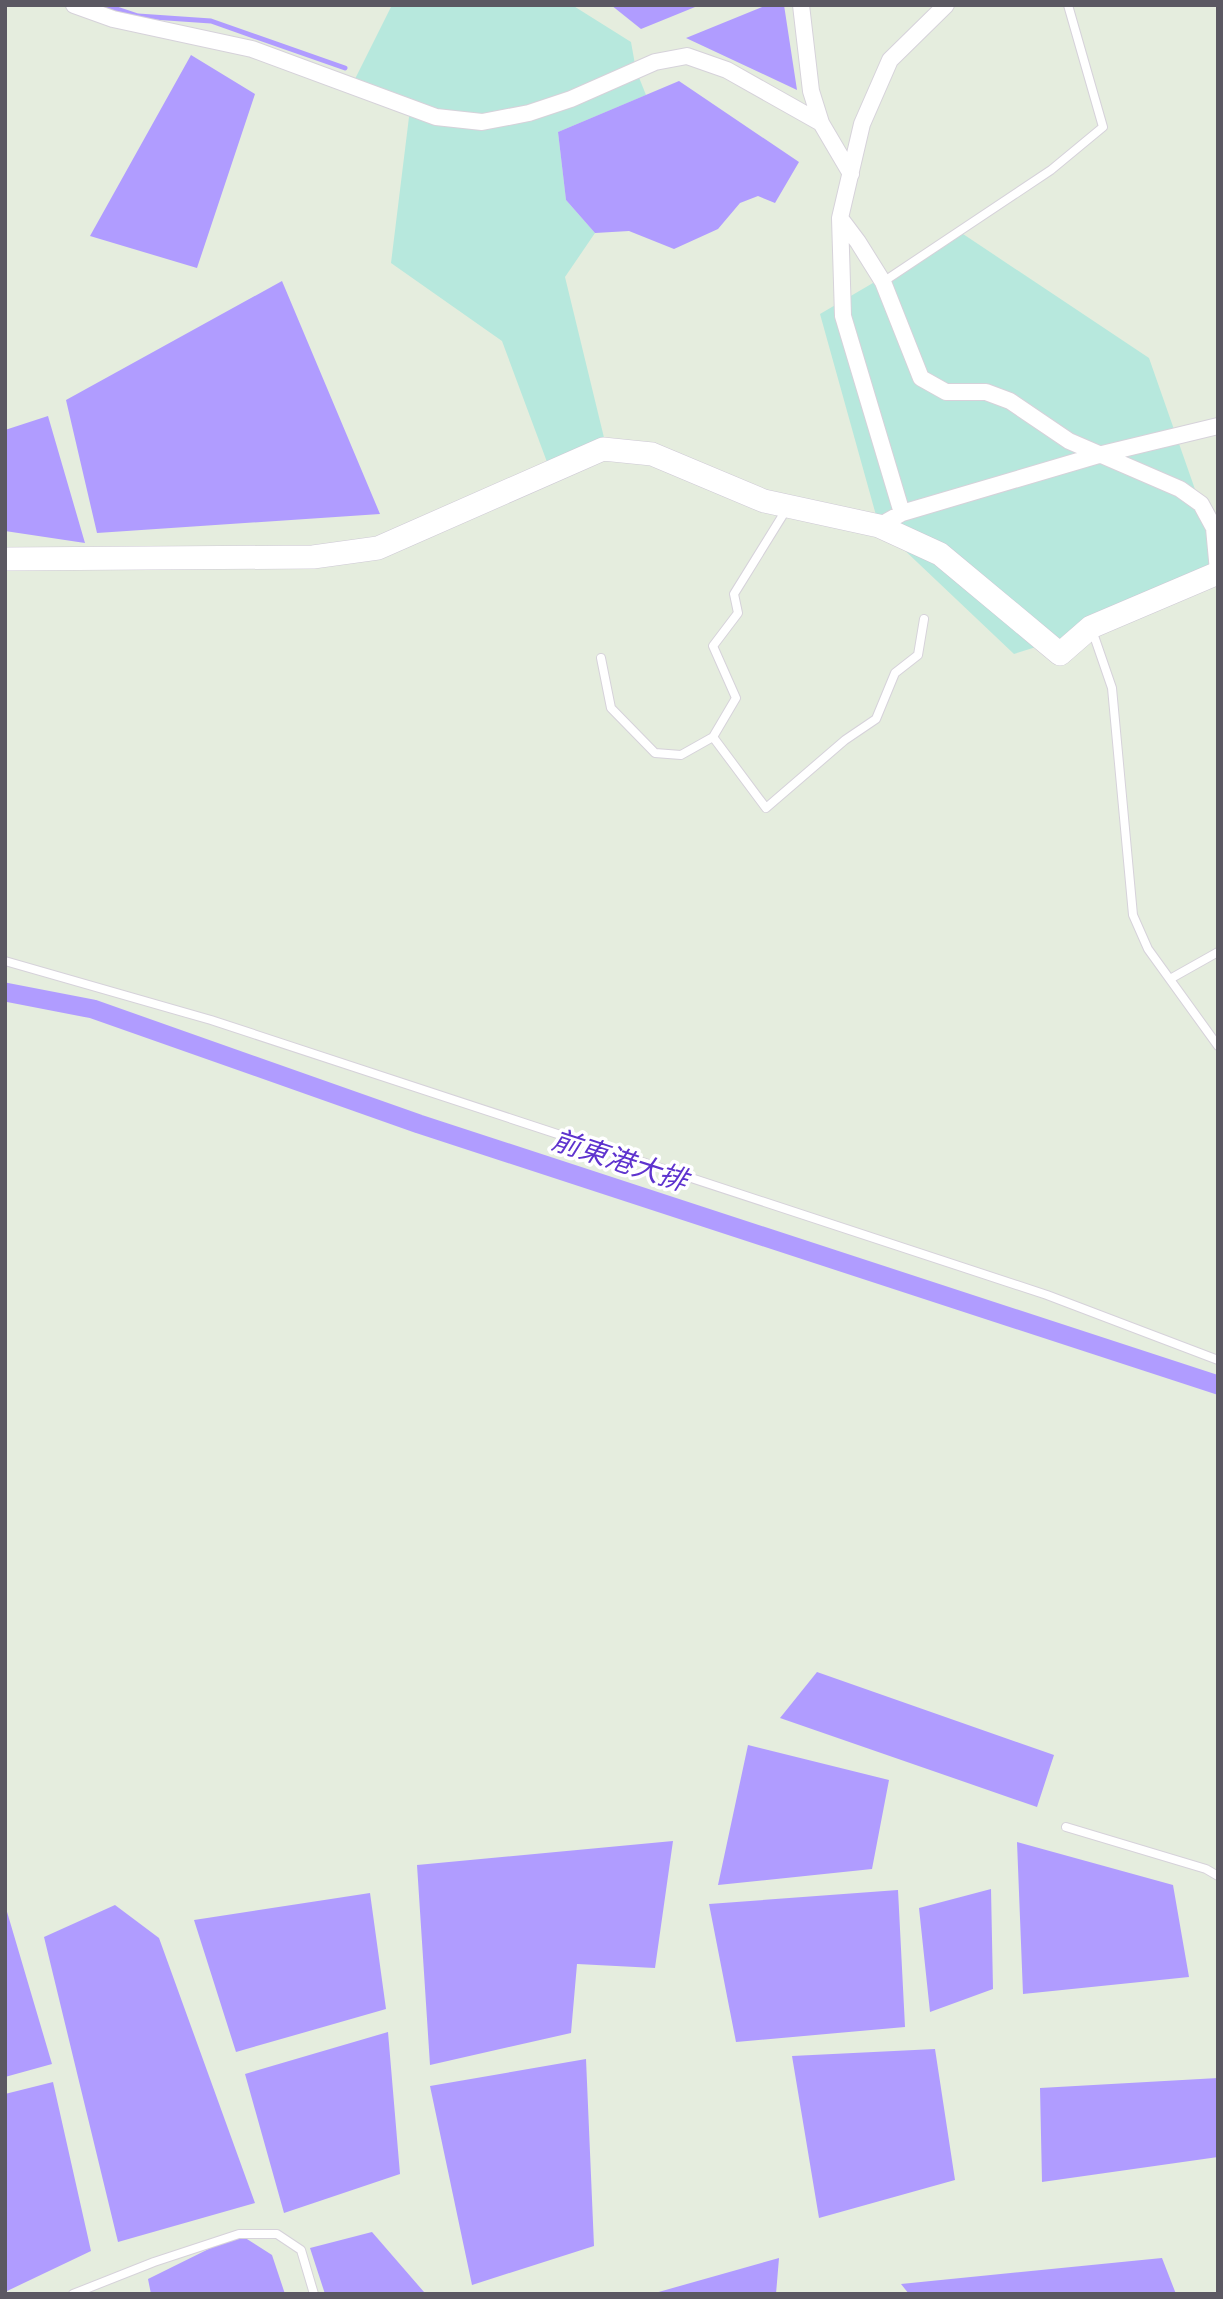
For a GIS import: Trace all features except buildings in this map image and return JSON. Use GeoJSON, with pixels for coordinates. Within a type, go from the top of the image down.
{"type":"FeatureCollection","features":[{"type":"Feature","properties":{"kind":"main road"},"geometry":{"type":"LineString","coordinates":[[5,559],[313,557],[378,548],[603,449],[652,453],[764,500],[879,526],[940,554],[1060,654],[1091,627],[1218,572]]}},
{"type":"Feature","properties":{"kind":"street"},"geometry":{"type":"LineString","coordinates":[[74,5],[113,19],[252,49],[436,117],[482,122],[529,113],[571,99],[655,62],[687,56],[727,70],[821,122]]}},
{"type":"Feature","properties":{"kind":"street"},"geometry":{"type":"LineString","coordinates":[[801,5],[811,91],[821,122],[850,174]]}},
{"type":"Feature","properties":{"kind":"street"},"geometry":{"type":"LineString","coordinates":[[902,513],[843,316],[840,218],[862,124],[890,60],[946,5]]}},
{"type":"Feature","properties":{"kind":"street"},"geometry":{"type":"LineString","coordinates":[[840,218],[883,282],[921,378],[946,392],[986,392],[1010,401],[1069,441],[1181,489],[1200,504],[1214,528],[1218,572]]}},
{"type":"Feature","properties":{"kind":"street"},"geometry":{"type":"LineString","coordinates":[[879,526],[902,513],[1102,454],[1218,426]]}},
{"type":"Feature","properties":{"kind":"lane"},"geometry":{"type":"LineString","coordinates":[[883,282],[1051,170],[1103,127],[1068,5]]}},
{"type":"Feature","properties":{"kind":"lane"},"geometry":{"type":"LineString","coordinates":[[601,658],[611,708],[655,753],[681,755],[713,737],[736,698],[713,646],[738,613],[734,594],[790,505]]}},
{"type":"Feature","properties":{"kind":"lane"},"geometry":{"type":"LineString","coordinates":[[713,737],[766,808],[845,740],[876,719],[895,673],[918,655],[924,620]]}},
{"type":"Feature","properties":{"kind":"lane"},"geometry":{"type":"LineString","coordinates":[[1091,627],[1112,688],[1133,915],[1148,949],[1218,1046]]}},
{"type":"Feature","properties":{"kind":"lane"},"geometry":{"type":"LineString","coordinates":[[1170,979],[1218,952]]}},
{"type":"Feature","properties":{"kind":"lane"},"geometry":{"type":"LineString","coordinates":[[5,961],[211,1020],[1047,1295],[1218,1360]]}},
{"type":"Feature","properties":{"kind":"lane"},"geometry":{"type":"LineString","coordinates":[[1066,1827],[1206,1869],[1218,1876]]}},
{"type":"Feature","properties":{"kind":"lane"},"geometry":{"type":"LineString","coordinates":[[73,2294],[154,2262],[239,2234],[277,2234],[301,2250],[314,2294]]}},
{"type":"Feature","properties":{"kind":"shaded area"},"geometry":{"type":"Polygon","coordinates":[[[392,5],[572,5],[631,42],[636,70],[646,95],[558,132],[566,200],[595,233],[565,277],[607,450],[547,462],[502,341],[391,263],[410,109],[351,87],[392,5]]]}},
{"type":"Feature","properties":{"kind":"shaded area"},"geometry":{"type":"Polygon","coordinates":[[[611,5],[700,5],[641,29],[611,5]]]}},
{"type":"Feature","properties":{"kind":"shaded area"},"geometry":{"type":"Polygon","coordinates":[[[767,5],[784,5],[797,90],[686,38],[767,5]]]}},
{"type":"Feature","properties":{"kind":"shaded area"},"geometry":{"type":"Polygon","coordinates":[[[191,55],[255,94],[197,268],[90,236],[191,55]]]}},
{"type":"Feature","properties":{"kind":"shaded area"},"geometry":{"type":"Polygon","coordinates":[[[679,81],[799,162],[775,203],[758,196],[740,203],[718,229],[674,249],[629,231],[595,233],[566,200],[558,132],[679,81]]]}},
{"type":"Feature","properties":{"kind":"shaded area"},"geometry":{"type":"Polygon","coordinates":[[[960,232],[1149,358],[1218,555],[1218,568],[1052,642],[1014,654],[879,526],[820,314],[960,232]]]}},
{"type":"Feature","properties":{"kind":"shaded area"},"geometry":{"type":"Polygon","coordinates":[[[282,281],[380,514],[97,533],[66,400],[282,281]]]}},
{"type":"Feature","properties":{"kind":"shaded area"},"geometry":{"type":"Polygon","coordinates":[[[48,416],[85,543],[5,531],[5,430],[48,416]]]}},
{"type":"Feature","properties":{"kind":"shaded area"},"geometry":{"type":"Polygon","coordinates":[[[817,1672],[1054,1755],[1037,1807],[780,1718],[817,1672]]]}},
{"type":"Feature","properties":{"kind":"shaded area"},"geometry":{"type":"Polygon","coordinates":[[[748,1745],[889,1780],[872,1869],[718,1885],[748,1745]]]}},
{"type":"Feature","properties":{"kind":"shaded area"},"geometry":{"type":"Polygon","coordinates":[[[673,1841],[655,1968],[577,1964],[571,2033],[430,2065],[417,1865],[673,1841]]]}},
{"type":"Feature","properties":{"kind":"shaded area"},"geometry":{"type":"Polygon","coordinates":[[[1017,1842],[1173,1885],[1189,1977],[1023,1994],[1017,1842]]]}},
{"type":"Feature","properties":{"kind":"shaded area"},"geometry":{"type":"Polygon","coordinates":[[[991,1889],[993,1989],[930,2012],[919,1908],[991,1889]]]}},
{"type":"Feature","properties":{"kind":"shaded area"},"geometry":{"type":"Polygon","coordinates":[[[898,1890],[905,2027],[736,2042],[709,1904],[898,1890]]]}},
{"type":"Feature","properties":{"kind":"shaded area"},"geometry":{"type":"Polygon","coordinates":[[[370,1893],[386,2009],[236,2052],[194,1920],[370,1893]]]}},
{"type":"Feature","properties":{"kind":"shaded area"},"geometry":{"type":"Polygon","coordinates":[[[5,1905],[52,2064],[5,2077],[5,1905]]]}},
{"type":"Feature","properties":{"kind":"shaded area"},"geometry":{"type":"Polygon","coordinates":[[[115,1905],[159,1938],[255,2203],[118,2242],[44,1937],[115,1905]]]}},
{"type":"Feature","properties":{"kind":"shaded area"},"geometry":{"type":"Polygon","coordinates":[[[388,2032],[400,2174],[284,2213],[245,2074],[388,2032]]]}},
{"type":"Feature","properties":{"kind":"shaded area"},"geometry":{"type":"Polygon","coordinates":[[[935,2049],[955,2180],[819,2218],[792,2056],[935,2049]]]}},
{"type":"Feature","properties":{"kind":"shaded area"},"geometry":{"type":"Polygon","coordinates":[[[586,2059],[594,2246],[472,2285],[430,2086],[586,2059]]]}},
{"type":"Feature","properties":{"kind":"shaded area"},"geometry":{"type":"Polygon","coordinates":[[[1218,2078],[1218,2157],[1042,2182],[1040,2088],[1218,2078]]]}},
{"type":"Feature","properties":{"kind":"shaded area"},"geometry":{"type":"Polygon","coordinates":[[[53,2082],[91,2251],[5,2292],[5,2094],[53,2082]]]}},
{"type":"Feature","properties":{"kind":"shaded area"},"geometry":{"type":"Polygon","coordinates":[[[372,2232],[425,2294],[325,2294],[310,2248],[372,2232]]]}},
{"type":"Feature","properties":{"kind":"shaded area"},"geometry":{"type":"Polygon","coordinates":[[[239,2234],[272,2255],[285,2294],[151,2294],[148,2279],[239,2234]]]}},
{"type":"Feature","properties":{"kind":"shaded area"},"geometry":{"type":"Polygon","coordinates":[[[779,2258],[776,2294],[655,2294],[655,2293],[779,2258]]]}},
{"type":"Feature","properties":{"kind":"shaded area"},"geometry":{"type":"Polygon","coordinates":[[[1162,2258],[1176,2294],[909,2294],[901,2284],[1162,2258]]]}},
{"type":"Feature","properties":{"kind":"waterway"},"geometry":{"type":"LineString","coordinates":[[105,5],[138,16],[211,21],[345,68]]}},
{"type":"Feature","properties":{"kind":"waterway","name":"前東港大排"},"geometry":{"type":"LineString","coordinates":[[5,992],[93,1009],[419,1124],[1218,1385]]}}]}
